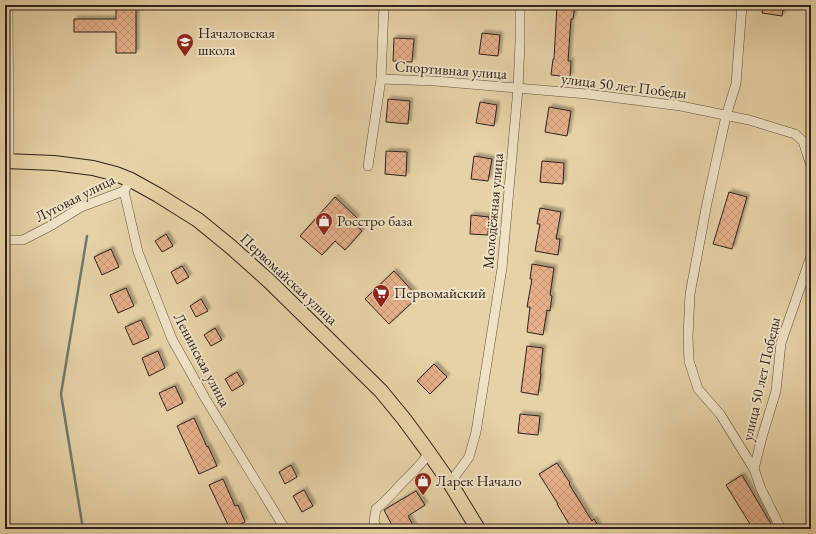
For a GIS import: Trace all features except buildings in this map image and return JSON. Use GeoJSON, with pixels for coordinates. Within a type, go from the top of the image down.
{"type":"FeatureCollection","features":[{"type":"Feature","properties":{"kind":"main road","name":"Первомайская улица"},"geometry":{"type":"LineString","coordinates":[[7,161],[54,163],[93,168],[116,174],[128,186],[164,198],[198,220],[232,247],[381,391],[429,453],[450,483],[478,529]]}},
{"type":"Feature","properties":{"kind":"street"},"geometry":{"type":"LineString","coordinates":[[7,161],[8,5]]}},
{"type":"Feature","properties":{"kind":"street","name":"Спортивная улица"},"geometry":{"type":"LineString","coordinates":[[368,166],[381,79],[384,5]]}},
{"type":"Feature","properties":{"kind":"street","name":"Молодёжная улица"},"geometry":{"type":"LineString","coordinates":[[450,483],[469,457],[476,432],[502,268],[518,88],[520,5]]}},
{"type":"Feature","properties":{"kind":"street","name":"улица 50 лет Победы"},"geometry":{"type":"LineString","coordinates":[[742,5],[736,84],[726,116],[707,203],[690,294],[688,337],[689,361],[698,389],[720,414],[754,469]]}},
{"type":"Feature","properties":{"kind":"street","name":"Спортивная улица"},"geometry":{"type":"LineString","coordinates":[[381,79],[435,81],[518,88]]}},
{"type":"Feature","properties":{"kind":"street","name":"улица 50 лет Победы"},"geometry":{"type":"LineString","coordinates":[[518,88],[587,94],[681,106],[749,120],[795,134],[809,149],[811,166]]}},
{"type":"Feature","properties":{"kind":"street","name":"Луговая улица"},"geometry":{"type":"LineString","coordinates":[[5,240],[23,240],[52,225],[81,207],[128,186]]}},
{"type":"Feature","properties":{"kind":"street","name":"Ленинская улица"},"geometry":{"type":"LineString","coordinates":[[128,186],[138,252],[172,339],[285,529]]}},
{"type":"Feature","properties":{"kind":"street","name":"улица 50 лет Победы"},"geometry":{"type":"LineString","coordinates":[[754,469],[776,391],[781,343],[807,280],[811,256]]}},
{"type":"Feature","properties":{"kind":"street"},"geometry":{"type":"LineString","coordinates":[[376,529],[374,521],[376,509],[385,502],[423,463],[429,453]]}},
{"type":"Feature","properties":{"kind":"street"},"geometry":{"type":"LineString","coordinates":[[754,469],[761,489],[782,529]]}},
{"type":"Feature","properties":{"kind":"waterway"},"geometry":{"type":"LineString","coordinates":[[83,529],[61,394],[87,236]]}},
{"type":"Feature","properties":{"kind":"place","name":"Началовская школа"},"geometry":{"type":"Point","coordinates":[185,57]}},
{"type":"Feature","properties":{"kind":"place","name":"Росстро база"},"geometry":{"type":"Point","coordinates":[324,236]}},
{"type":"Feature","properties":{"kind":"place","name":"Первомайский"},"geometry":{"type":"Point","coordinates":[381,308]}},
{"type":"Feature","properties":{"kind":"place","name":"Ларек Начало"},"geometry":{"type":"Point","coordinates":[423,496]}}]}
